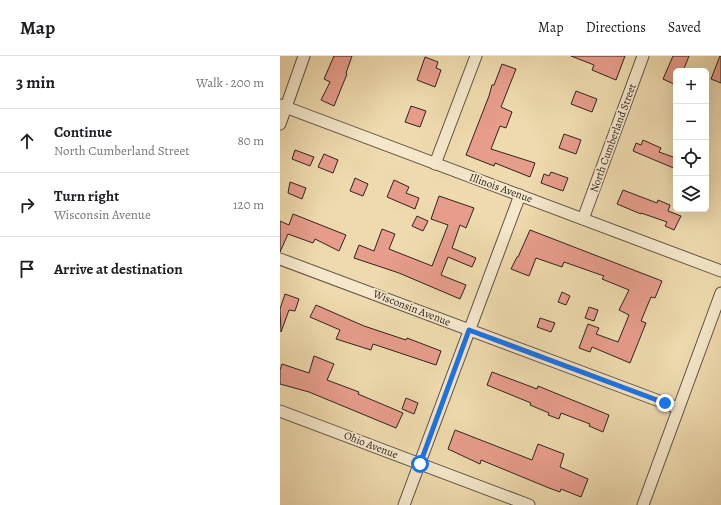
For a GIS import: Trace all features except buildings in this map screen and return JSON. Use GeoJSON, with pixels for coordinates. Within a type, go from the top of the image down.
{"type":"FeatureCollection","features":[{"type":"Feature","properties":{"kind":"street"},"geometry":{"type":"LineString","coordinates":[[280,124],[283,106],[304,56]]}},
{"type":"Feature","properties":{"kind":"street"},"geometry":{"type":"LineString","coordinates":[[435,164],[476,56]]}},
{"type":"Feature","properties":{"kind":"street","name":"North Cumberland Street"},"geometry":{"type":"LineString","coordinates":[[583,219],[643,56]]}},
{"type":"Feature","properties":{"kind":"street","name":"Illinois Avenue"},"geometry":{"type":"LineString","coordinates":[[283,106],[721,271]]}},
{"type":"Feature","properties":{"kind":"street"},"geometry":{"type":"LineString","coordinates":[[404,505],[520,194]]}},
{"type":"Feature","properties":{"kind":"street","name":"Wisconsin Avenue"},"geometry":{"type":"LineString","coordinates":[[280,259],[678,408]]}},
{"type":"Feature","properties":{"kind":"street"},"geometry":{"type":"LineString","coordinates":[[643,505],[721,293]]}},
{"type":"Feature","properties":{"kind":"street","name":"Ohio Avenue"},"geometry":{"type":"LineString","coordinates":[[280,411],[529,505]]}},
{"type":"Feature","properties":{"kind":"route"},"geometry":{"type":"LineString","coordinates":[[420,464],[469,330],[665,403]]}}]}
